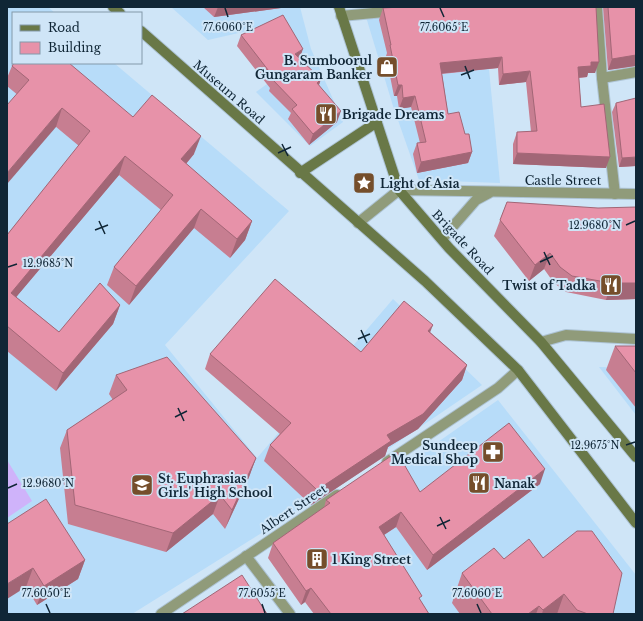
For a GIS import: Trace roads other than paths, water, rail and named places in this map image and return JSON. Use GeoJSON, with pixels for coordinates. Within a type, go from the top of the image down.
{"type":"FeatureCollection","features":[{"type":"Feature","properties":{"kind":"main road","name":"Brigade Road"},"geometry":{"type":"LineString","coordinates":[[340,12],[378,122],[399,190],[442,239],[541,342],[636,457]]}},
{"type":"Feature","properties":{"kind":"main road","name":"Museum Road"},"geometry":{"type":"LineString","coordinates":[[142,32],[300,173]]}},
{"type":"Feature","properties":{"kind":"main road"},"geometry":{"type":"LineString","coordinates":[[378,122],[300,173],[445,299],[518,370],[636,523]]}},
{"type":"Feature","properties":{"kind":"street"},"geometry":{"type":"LineString","coordinates":[[597,7],[602,78],[616,194]]}},
{"type":"Feature","properties":{"kind":"street"},"geometry":{"type":"LineString","coordinates":[[340,12],[409,10]]}},
{"type":"Feature","properties":{"kind":"street"},"geometry":{"type":"LineString","coordinates":[[602,78],[636,72]]}},
{"type":"Feature","properties":{"kind":"street"},"geometry":{"type":"LineString","coordinates":[[358,223],[399,190]]}},
{"type":"Feature","properties":{"kind":"street","name":"Castle Street"},"geometry":{"type":"LineString","coordinates":[[399,190],[489,193],[636,194]]}},
{"type":"Feature","properties":{"kind":"street"},"geometry":{"type":"LineString","coordinates":[[442,239],[476,200],[489,193]]}},
{"type":"Feature","properties":{"kind":"street"},"geometry":{"type":"LineString","coordinates":[[541,342],[566,335],[636,339]]}},
{"type":"Feature","properties":{"kind":"street"},"geometry":{"type":"LineString","coordinates":[[379,467],[498,388],[518,370]]}},
{"type":"Feature","properties":{"kind":"street","name":"Albert Street"},"geometry":{"type":"LineString","coordinates":[[161,614],[346,489]]}},
{"type":"Feature","properties":{"kind":"street"},"geometry":{"type":"LineString","coordinates":[[246,556],[290,614]]}},
{"type":"Feature","properties":{"kind":"place","name":"B. Sumboorul Gungaram Banker"},"geometry":{"type":"Point","coordinates":[387,67]}},
{"type":"Feature","properties":{"kind":"place","name":"Brigade Dreams"},"geometry":{"type":"Point","coordinates":[326,114]}},
{"type":"Feature","properties":{"kind":"place","name":"Light of Asia"},"geometry":{"type":"Point","coordinates":[364,183]}},
{"type":"Feature","properties":{"kind":"place","name":"Twist of Tadka"},"geometry":{"type":"Point","coordinates":[611,285]}},
{"type":"Feature","properties":{"kind":"place","name":"Sundeep Medical Shop"},"geometry":{"type":"Point","coordinates":[493,452]}},
{"type":"Feature","properties":{"kind":"place","name":"Nanak"},"geometry":{"type":"Point","coordinates":[479,483]}},
{"type":"Feature","properties":{"kind":"place","name":"St. Euphrasias Girls' High School"},"geometry":{"type":"Point","coordinates":[142,485]}},
{"type":"Feature","properties":{"kind":"place","name":"1 King Street"},"geometry":{"type":"Point","coordinates":[317,559]}}]}
